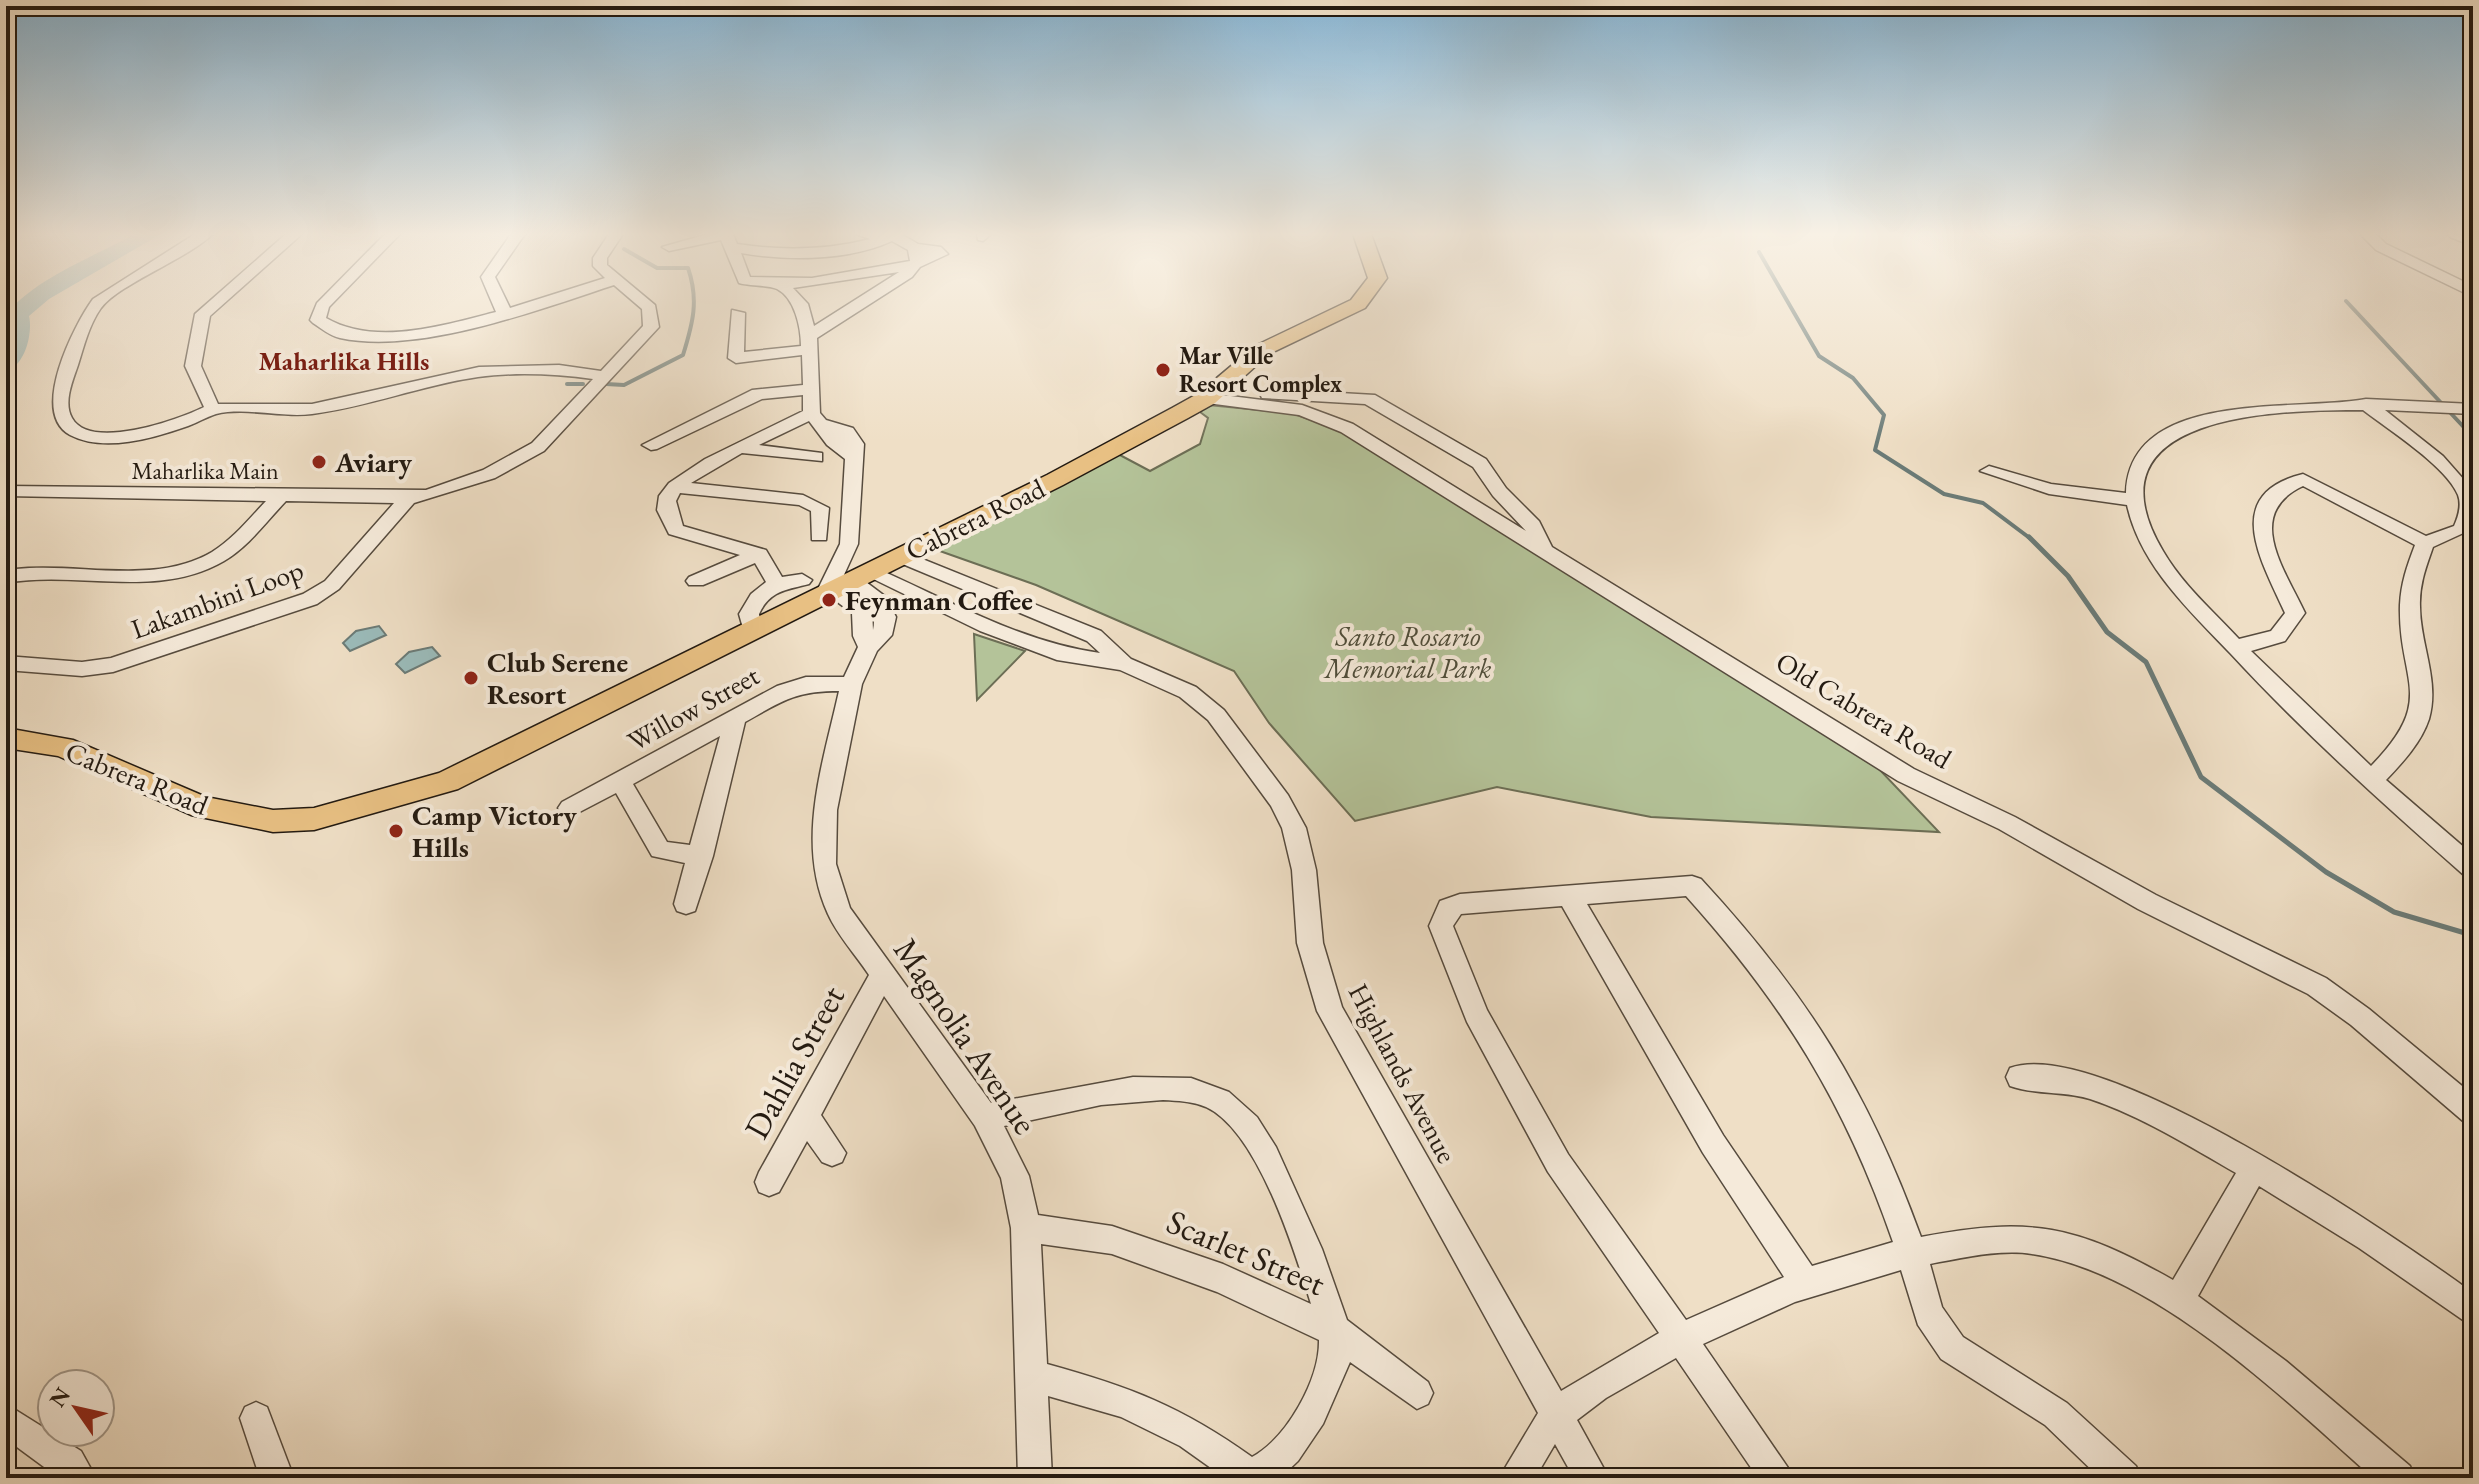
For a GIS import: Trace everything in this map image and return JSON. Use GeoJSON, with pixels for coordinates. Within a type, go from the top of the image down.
{"type":"FeatureCollection","features":[{"type":"Feature","properties":{"kind":"main road","name":"Cabrera Road"},"geometry":{"type":"LineString","coordinates":[[6,738],[63,747],[201,807],[273,821],[314,819],[448,781],[900,556],[1207,398],[1262,350],[1340,314],[1356,303]]}},
{"type":"Feature","properties":{"kind":"street"},"geometry":{"type":"LineString","coordinates":[[97,303],[86,319],[60,394],[68,425],[75,430],[104,436],[152,432],[192,421],[213,409],[312,409],[479,372],[559,370],[603,376]]}},
{"type":"Feature","properties":{"kind":"street"},"geometry":{"type":"LineString","coordinates":[[213,409],[197,381],[193,366],[203,314],[215,303]]}},
{"type":"Feature","properties":{"kind":"street"},"geometry":{"type":"LineString","coordinates":[[325,303],[318,320],[326,330],[342,336],[417,332],[506,316],[544,303]]}},
{"type":"Feature","properties":{"kind":"street"},"geometry":{"type":"LineString","coordinates":[[500,303],[506,316]]}},
{"type":"Feature","properties":{"kind":"street","name":"Maharlika Main"},"geometry":{"type":"LineString","coordinates":[[6,491],[408,498],[451,487],[516,461],[538,447],[651,327],[653,315],[644,303]]}},
{"type":"Feature","properties":{"kind":"street"},"geometry":{"type":"LineString","coordinates":[[799,303],[809,343],[811,389],[818,419],[833,441],[853,456],[845,583]]}},
{"type":"Feature","properties":{"kind":"street"},"geometry":{"type":"LineString","coordinates":[[737,313],[736,358],[809,343],[865,303]]}},
{"type":"Feature","properties":{"kind":"street"},"geometry":{"type":"LineString","coordinates":[[651,445],[758,394],[811,389]]}},
{"type":"Feature","properties":{"kind":"street"},"geometry":{"type":"LineString","coordinates":[[1255,404],[1271,394],[1369,399],[1480,463],[1499,492],[1532,525],[1547,551]]}},
{"type":"Feature","properties":{"kind":"street","name":"Old Cabrera Road"},"geometry":{"type":"LineString","coordinates":[[1207,398],[1302,410],[1326,418],[1547,551],[1906,775],[2007,823],[2147,902],[2317,986],[2360,1017],[2473,1112]]}},
{"type":"Feature","properties":{"kind":"street"},"geometry":{"type":"LineString","coordinates":[[2235,646],[2265,643],[2286,632],[2295,613],[2266,554],[2261,523],[2268,498],[2282,486],[2303,479],[2425,543],[2461,530],[2470,513],[2467,495],[2454,477],[2366,404]]}},
{"type":"Feature","properties":{"kind":"street"},"geometry":{"type":"LineString","coordinates":[[2473,409],[2366,404],[2270,410],[2223,418],[2180,430],[2149,449],[2135,474],[2134,500],[2147,537],[2171,578],[2326,741],[2473,869]]}},
{"type":"Feature","properties":{"kind":"street"},"geometry":{"type":"LineString","coordinates":[[776,583],[759,554],[676,530],[665,510],[667,497],[675,487],[741,448],[818,419]]}},
{"type":"Feature","properties":{"kind":"street"},"geometry":{"type":"LineString","coordinates":[[741,448],[816,457]]}},
{"type":"Feature","properties":{"kind":"street"},"geometry":{"type":"LineString","coordinates":[[1989,471],[2049,489],[2134,500]]}},
{"type":"Feature","properties":{"kind":"street"},"geometry":{"type":"LineString","coordinates":[[675,487],[803,500],[820,508],[819,536]]}},
{"type":"Feature","properties":{"kind":"street","name":"Lakambini Loop"},"geometry":{"type":"LineString","coordinates":[[6,577],[29,574],[137,577],[174,573],[208,562],[234,545],[282,495]]}},
{"type":"Feature","properties":{"kind":"street","name":"Lakambini Loop"},"geometry":{"type":"LineString","coordinates":[[6,663],[82,669],[113,665],[289,607],[332,585],[408,498]]}},
{"type":"Feature","properties":{"kind":"street"},"geometry":{"type":"LineString","coordinates":[[2425,543],[2414,574],[2421,603],[2435,626]]}},
{"type":"Feature","properties":{"kind":"street"},"geometry":{"type":"LineString","coordinates":[[696,581],[759,554]]}},
{"type":"Feature","properties":{"kind":"street","name":"Highlands Avenue"},"geometry":{"type":"LineString","coordinates":[[900,556],[966,586],[1043,613],[1094,636],[1124,664]]}},
{"type":"Feature","properties":{"kind":"street"},"geometry":{"type":"LineString","coordinates":[[752,630],[749,614],[753,604],[776,583],[802,580]]}},
{"type":"Feature","properties":{"kind":"street","name":"Highlands Avenue"},"geometry":{"type":"LineString","coordinates":[[845,583],[942,605],[1077,659],[1124,664],[1188,692],[1216,715],[1280,801],[1294,828],[1304,870],[1310,943],[1318,979],[1330,1011],[1555,1418],[1592,1478]]}},
{"type":"Feature","properties":{"kind":"street","name":"Magnolia Avenue"},"geometry":{"type":"LineString","coordinates":[[845,583],[870,606],[863,636],[868,647],[851,684],[825,810],[824,864],[839,912],[985,1117],[1015,1176],[1026,1228],[1035,1478]]}},
{"type":"Feature","properties":{"kind":"street"},"geometry":{"type":"LineString","coordinates":[[942,605],[966,586]]}},
{"type":"Feature","properties":{"kind":"street","name":"Willow Street"},"geometry":{"type":"LineString","coordinates":[[570,808],[784,691],[806,684],[851,684]]}},
{"type":"Feature","properties":{"kind":"street"},"geometry":{"type":"LineString","coordinates":[[686,904],[735,719]]}},
{"type":"Feature","properties":{"kind":"street"},"geometry":{"type":"LineString","coordinates":[[2371,781],[2418,758]]}},
{"type":"Feature","properties":{"kind":"street"},"geometry":{"type":"LineString","coordinates":[[621,782],[660,850],[701,856]]}},
{"type":"Feature","properties":{"kind":"street"},"geometry":{"type":"LineString","coordinates":[[1778,1478],[1558,1163],[1511,1082],[1476,1014],[1441,926],[1449,908],[1460,904],[1692,886],[1761,964],[1807,1027],[1865,1133],[1911,1251],[1929,1317],[1939,1337],[2056,1414],[2124,1478]]}},
{"type":"Feature","properties":{"kind":"street"},"geometry":{"type":"LineString","coordinates":[[1570,897],[1713,1144],[1804,1281]]}},
{"type":"Feature","properties":{"kind":"street","name":"Dahlia Street"},"geometry":{"type":"LineString","coordinates":[[769,1182],[882,976]]}},
{"type":"Feature","properties":{"kind":"street"},"geometry":{"type":"LineString","coordinates":[[2020,1077],[2057,1079],[2095,1089],[2160,1117],[2255,1166],[2373,1240],[2473,1312]]}},
{"type":"Feature","properties":{"kind":"street"},"geometry":{"type":"LineString","coordinates":[[985,1117],[1119,1091],[1175,1088],[1212,1096],[1241,1117],[1257,1139],[1314,1268],[1335,1331],[1336,1356],[1327,1385],[1278,1459],[1248,1477],[1192,1434],[1125,1402],[1032,1376]]}},
{"type":"Feature","properties":{"kind":"street"},"geometry":{"type":"LineString","coordinates":[[806,1117],[832,1153]]}},
{"type":"Feature","properties":{"kind":"street"},"geometry":{"type":"LineString","coordinates":[[2178,1301],[2255,1166]]}},
{"type":"Feature","properties":{"kind":"street","name":"Scarlet Street"},"geometry":{"type":"LineString","coordinates":[[1026,1228],[1112,1240],[1184,1263],[1335,1331],[1417,1393]]}},
{"type":"Feature","properties":{"kind":"street"},"geometry":{"type":"LineString","coordinates":[[1516,1478],[1555,1418],[1610,1379],[1680,1339],[1804,1281],[1911,1251],[2031,1239],[2061,1245],[2109,1262],[2178,1301],[2299,1393],[2398,1478]]}},
{"type":"Feature","properties":{"kind":"street"},"geometry":{"type":"LineString","coordinates":[[256,1418],[277,1478]]}},
{"type":"Feature","properties":{"kind":"street"},"geometry":{"type":"LineString","coordinates":[[6,1420],[69,1463],[79,1478]]}},
{"type":"Feature","properties":{"kind":"green space","name":"Santo Rosario Memorial Park"},"geometry":{"type":"Polygon","coordinates":[[[1208,405],[1291,413],[1341,430],[1879,769],[1939,832],[1651,817],[1497,787],[1355,821],[1269,723],[1234,671],[1036,585],[937,550],[1118,454],[1150,471],[1200,444],[1208,418],[1200,412],[1208,405]]]}},
{"type":"Feature","properties":{"kind":"green space"},"geometry":{"type":"Polygon","coordinates":[[[974,634],[1025,651],[977,700],[974,634]]]}},
{"type":"Feature","properties":{"kind":"water"},"geometry":{"type":"Polygon","coordinates":[[[379,626],[386,635],[350,651],[343,643],[356,631],[379,626]]]}},
{"type":"Feature","properties":{"kind":"water"},"geometry":{"type":"Polygon","coordinates":[[[432,647],[440,656],[405,673],[396,664],[409,652],[432,647]]]}},
{"type":"Feature","properties":{"kind":"waterway"},"geometry":{"type":"LineString","coordinates":[[6,364],[21,330],[18,314],[30,303]]}},
{"type":"Feature","properties":{"kind":"waterway"},"geometry":{"type":"LineString","coordinates":[[606,384],[624,385],[683,355],[690,332],[693,303]]}},
{"type":"Feature","properties":{"kind":"waterway"},"geometry":{"type":"LineString","coordinates":[[1789,303],[1819,356],[1853,378],[1884,415],[1875,450],[1944,494],[1983,503],[2031,539]]}},
{"type":"Feature","properties":{"kind":"waterway"},"geometry":{"type":"LineString","coordinates":[[2348,303],[2473,437]]}},
{"type":"Feature","properties":{"kind":"waterway"},"geometry":{"type":"LineString","coordinates":[[567,384],[583,384]]}},
{"type":"Feature","properties":{"kind":"waterway"},"geometry":{"type":"LineString","coordinates":[[2031,539],[2068,576],[2107,632],[2146,662],[2201,777],[2326,872],[2394,912],[2465,933]]}},
{"type":"Feature","properties":{"kind":"waterway"},"geometry":{"type":"LineString","coordinates":[[2465,933],[2473,904]]}},
{"type":"Feature","properties":{"kind":"waterway"},"geometry":{"type":"LineString","coordinates":[[2465,933],[2473,939]]}},
{"type":"Feature","properties":{"kind":"place","name":"Mar Ville Resort Complex"},"geometry":{"type":"Point","coordinates":[1163,370]}},
{"type":"Feature","properties":{"kind":"place","name":"Aviary"},"geometry":{"type":"Point","coordinates":[319,462]}},
{"type":"Feature","properties":{"kind":"place","name":"Feynman Coffee"},"geometry":{"type":"Point","coordinates":[829,600]}},
{"type":"Feature","properties":{"kind":"place","name":"Club Serene Resort"},"geometry":{"type":"Point","coordinates":[471,678]}},
{"type":"Feature","properties":{"kind":"place","name":"Camp Victory Hills"},"geometry":{"type":"Point","coordinates":[396,831]}},
{"type":"Feature","properties":{"kind":"district","name":"Maharlika Hills"},"geometry":{"type":"Point","coordinates":[344,361]}}]}
